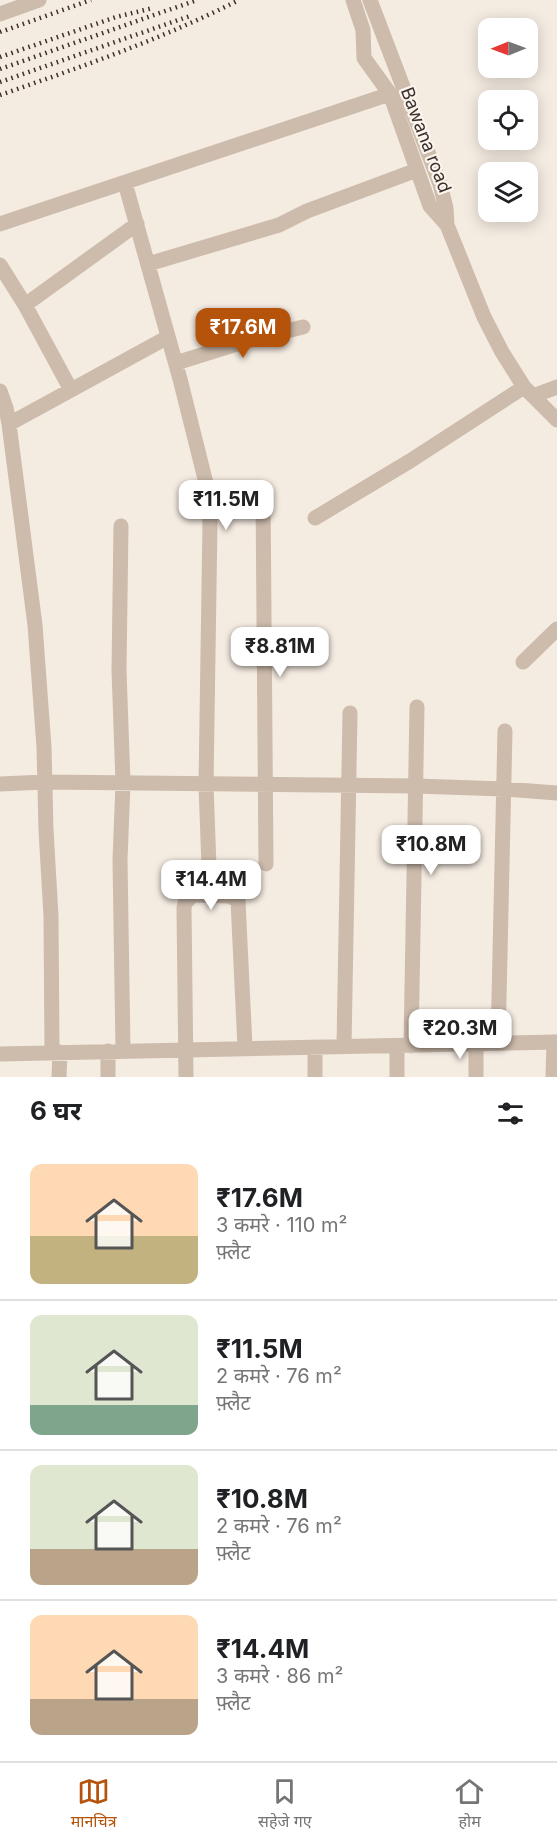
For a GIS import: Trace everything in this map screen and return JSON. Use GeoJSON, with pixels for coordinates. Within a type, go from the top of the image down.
{"type":"FeatureCollection","features":[{"type":"Feature","properties":{"kind":"street"},"geometry":{"type":"LineString","coordinates":[[0,14],[39,0]]}},
{"type":"Feature","properties":{"kind":"street","name":"Bawana road"},"geometry":{"type":"LineString","coordinates":[[353,0],[363,30],[364,58],[390,94],[430,206],[447,225]]}},
{"type":"Feature","properties":{"kind":"street","name":"Bawana road"},"geometry":{"type":"LineString","coordinates":[[370,0],[440,184],[446,208],[447,225],[484,317],[502,352],[529,391],[557,420]]}},
{"type":"Feature","properties":{"kind":"street"},"geometry":{"type":"LineString","coordinates":[[0,224],[390,94]]}},
{"type":"Feature","properties":{"kind":"street"},"geometry":{"type":"LineString","coordinates":[[148,264],[279,225],[307,211],[417,170]]}},
{"type":"Feature","properties":{"kind":"street"},"geometry":{"type":"LineString","coordinates":[[125,183],[176,363],[207,487],[210,522],[206,785],[210,894]]}},
{"type":"Feature","properties":{"kind":"street"},"geometry":{"type":"LineString","coordinates":[[25,305],[137,224]]}},
{"type":"Feature","properties":{"kind":"street"},"geometry":{"type":"LineString","coordinates":[[0,265],[25,305],[71,390]]}},
{"type":"Feature","properties":{"kind":"street"},"geometry":{"type":"LineString","coordinates":[[176,363],[246,341],[303,327]]}},
{"type":"Feature","properties":{"kind":"street"},"geometry":{"type":"LineString","coordinates":[[9,424],[168,337]]}},
{"type":"Feature","properties":{"kind":"street"},"geometry":{"type":"LineString","coordinates":[[315,518],[529,391],[557,387]]}},
{"type":"Feature","properties":{"kind":"street"},"geometry":{"type":"LineString","coordinates":[[0,391],[9,424],[34,625],[45,782],[56,1052],[59,1077]]}},
{"type":"Feature","properties":{"kind":"street"},"geometry":{"type":"LineString","coordinates":[[263,493],[266,864]]}},
{"type":"Feature","properties":{"kind":"street"},"geometry":{"type":"LineString","coordinates":[[108,1077],[116,1051],[123,783],[119,670],[121,526]]}},
{"type":"Feature","properties":{"kind":"street"},"geometry":{"type":"LineString","coordinates":[[523,662],[557,629]]}},
{"type":"Feature","properties":{"kind":"street"},"geometry":{"type":"LineString","coordinates":[[397,1077],[404,1046],[416,786],[417,706]]}},
{"type":"Feature","properties":{"kind":"street"},"geometry":{"type":"LineString","coordinates":[[344,1046],[350,713]]}},
{"type":"Feature","properties":{"kind":"street"},"geometry":{"type":"LineString","coordinates":[[498,1043],[505,730]]}},
{"type":"Feature","properties":{"kind":"street"},"geometry":{"type":"LineString","coordinates":[[0,784],[45,782],[416,786],[557,793]]}},
{"type":"Feature","properties":{"kind":"street"},"geometry":{"type":"LineString","coordinates":[[186,1077],[185,903],[193,895],[210,894],[234,897],[240,906],[245,1047]]}},
{"type":"Feature","properties":{"kind":"street"},"geometry":{"type":"LineString","coordinates":[[0,1054],[556,1042],[554,1077]]}},
{"type":"Feature","properties":{"kind":"street"},"geometry":{"type":"LineString","coordinates":[[476,1044],[476,1077]]}},
{"type":"Feature","properties":{"kind":"street"},"geometry":{"type":"LineString","coordinates":[[315,1047],[315,1077]]}},
{"type":"Feature","properties":{"kind":"railway"},"geometry":{"type":"LineString","coordinates":[[0,32],[91,0]]}},
{"type":"Feature","properties":{"kind":"railway"},"geometry":{"type":"LineString","coordinates":[[0,69],[197,0]]}},
{"type":"Feature","properties":{"kind":"railway"},"geometry":{"type":"LineString","coordinates":[[0,95],[151,40],[239,0]]}},
{"type":"Feature","properties":{"kind":"railway"},"geometry":{"type":"LineString","coordinates":[[0,57],[116,17],[153,8]]}},
{"type":"Feature","properties":{"kind":"railway"},"geometry":{"type":"LineString","coordinates":[[0,82],[190,16]]}}]}
